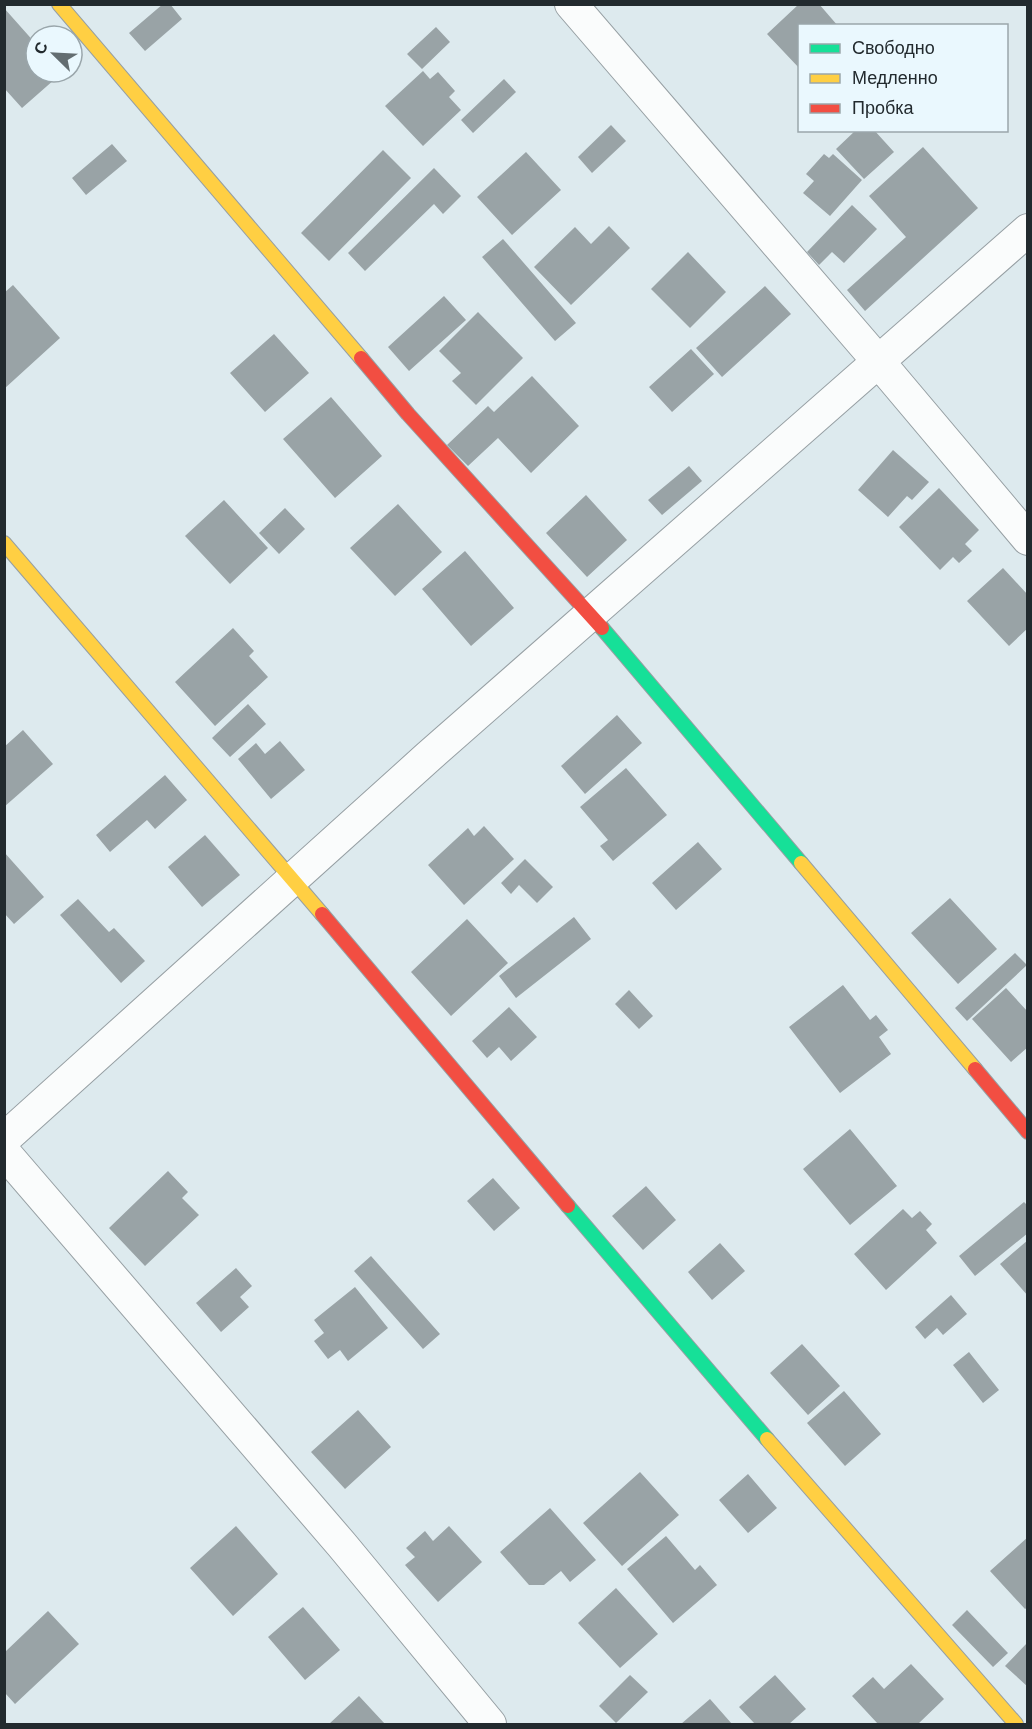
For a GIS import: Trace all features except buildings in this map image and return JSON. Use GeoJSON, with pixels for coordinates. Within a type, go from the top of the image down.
{"type":"FeatureCollection","features":[{"type":"Feature","properties":{"kind":"street"},"geometry":{"type":"LineString","coordinates":[[59,4],[408,414],[590,614],[1028,1132]]}},
{"type":"Feature","properties":{"kind":"street"},"geometry":{"type":"LineString","coordinates":[[571,4],[1028,539]]}},
{"type":"Feature","properties":{"kind":"street"},"geometry":{"type":"LineString","coordinates":[[4,1139],[292,878],[1028,230]]}},
{"type":"Feature","properties":{"kind":"street"},"geometry":{"type":"LineString","coordinates":[[4,543],[292,878],[721,1387],[1016,1725]]}},
{"type":"Feature","properties":{"kind":"street"},"geometry":{"type":"LineString","coordinates":[[4,1152],[342,1545],[490,1725]]}},
{"type":"Feature","properties":{"kind":"traffic: fast"},"geometry":{"type":"LineString","coordinates":[[602,628],[801,863]]}},
{"type":"Feature","properties":{"kind":"traffic: fast"},"geometry":{"type":"LineString","coordinates":[[568,1206],[767,1439]]}},
{"type":"Feature","properties":{"kind":"traffic: slow"},"geometry":{"type":"LineString","coordinates":[[59,4],[361,358]]}},
{"type":"Feature","properties":{"kind":"traffic: slow"},"geometry":{"type":"LineString","coordinates":[[4,543],[322,914]]}},
{"type":"Feature","properties":{"kind":"traffic: slow"},"geometry":{"type":"LineString","coordinates":[[801,863],[975,1069]]}},
{"type":"Feature","properties":{"kind":"traffic: slow"},"geometry":{"type":"LineString","coordinates":[[767,1439],[1016,1724]]}},
{"type":"Feature","properties":{"kind":"traffic: jam"},"geometry":{"type":"LineString","coordinates":[[361,358],[408,414],[602,628]]}},
{"type":"Feature","properties":{"kind":"traffic: jam"},"geometry":{"type":"LineString","coordinates":[[322,914],[568,1206]]}},
{"type":"Feature","properties":{"kind":"traffic: jam"},"geometry":{"type":"LineString","coordinates":[[975,1069],[1028,1132]]}}]}
